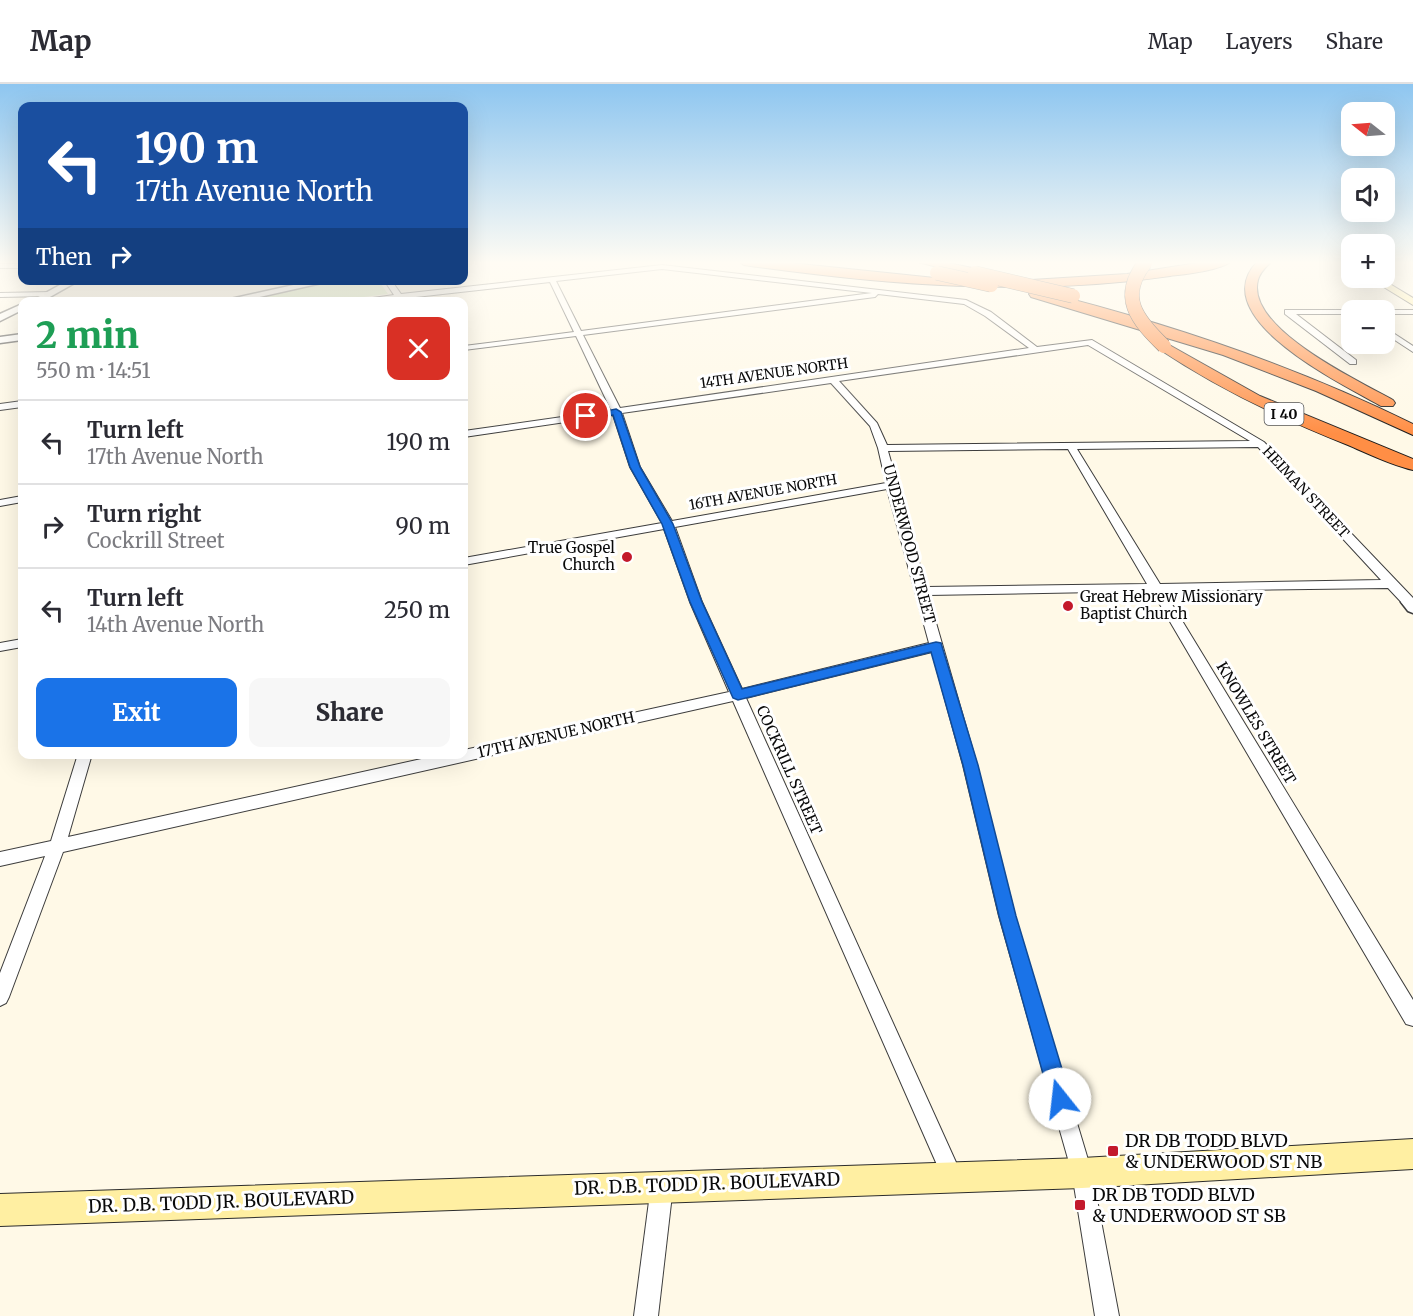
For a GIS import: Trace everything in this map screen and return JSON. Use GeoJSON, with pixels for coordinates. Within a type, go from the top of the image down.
{"type":"FeatureCollection","features":[{"type":"Feature","properties":{"kind":"highway"},"geometry":{"type":"LineString","coordinates":[[1121,318],[1182,336],[1287,374],[1413,430]]}},
{"type":"Feature","properties":{"kind":"highway","name":"I 40"},"geometry":{"type":"LineString","coordinates":[[1138,318],[1147,332],[1164,346],[1202,373],[1247,398],[1299,421],[1413,465]]}},
{"type":"Feature","properties":{"kind":"highway"},"geometry":{"type":"LineString","coordinates":[[1153,318],[1225,343],[1413,419]]}},
{"type":"Feature","properties":{"kind":"highway"},"geometry":{"type":"LineString","coordinates":[[1265,318],[1275,332],[1315,362],[1413,419]]}},
{"type":"Feature","properties":{"kind":"main road","name":"DR. D.B. TODD JR. BOULEVARD"},"geometry":{"type":"LineString","coordinates":[[0,1210],[1082,1173],[1413,1154]]}},
{"type":"Feature","properties":{"kind":"street","name":"COCKRILL STREET"},"geometry":{"type":"LineString","coordinates":[[572,318],[616,412],[635,467],[668,524],[696,602],[952,1176]]}},
{"type":"Feature","properties":{"kind":"street"},"geometry":{"type":"LineString","coordinates":[[468,347],[697,318]]}},
{"type":"Feature","properties":{"kind":"street"},"geometry":{"type":"LineString","coordinates":[[994,318],[1036,350]]}},
{"type":"Feature","properties":{"kind":"street"},"geometry":{"type":"LineString","coordinates":[[1296,318],[1341,353]]}},
{"type":"Feature","properties":{"kind":"street"},"geometry":{"type":"LineString","coordinates":[[1395,337],[1413,350]]}},
{"type":"Feature","properties":{"kind":"street"},"geometry":{"type":"LineString","coordinates":[[0,340],[18,338]]}},
{"type":"Feature","properties":{"kind":"street","name":"14TH AVENUE NORTH"},"geometry":{"type":"LineString","coordinates":[[468,433],[1089,342]]}},
{"type":"Feature","properties":{"kind":"street","name":"HEIMAN STREET"},"geometry":{"type":"LineString","coordinates":[[1089,342],[1261,444],[1411,604]]}},
{"type":"Feature","properties":{"kind":"street"},"geometry":{"type":"LineString","coordinates":[[1343,354],[1353,362]]}},
{"type":"Feature","properties":{"kind":"street","name":"UNDERWOOD STREET"},"geometry":{"type":"LineString","coordinates":[[832,380],[874,425],[883,448],[891,485],[970,765],[1008,916],[1082,1173],[1107,1316]]}},
{"type":"Feature","properties":{"kind":"street"},"geometry":{"type":"LineString","coordinates":[[0,407],[18,405]]}},
{"type":"Feature","properties":{"kind":"street"},"geometry":{"type":"LineString","coordinates":[[883,448],[1261,444]]}},
{"type":"Feature","properties":{"kind":"street","name":"KNOWLES STREET"},"geometry":{"type":"LineString","coordinates":[[1071,446],[1413,1017]]}},
{"type":"Feature","properties":{"kind":"street","name":"16TH AVENUE NORTH"},"geometry":{"type":"LineString","coordinates":[[468,561],[891,485]]}},
{"type":"Feature","properties":{"kind":"street"},"geometry":{"type":"LineString","coordinates":[[0,502],[18,500]]}},
{"type":"Feature","properties":{"kind":"street"},"geometry":{"type":"LineString","coordinates":[[922,591],[1391,584]]}},
{"type":"Feature","properties":{"kind":"street"},"geometry":{"type":"LineString","coordinates":[[0,647],[18,644]]}},
{"type":"Feature","properties":{"kind":"street","name":"17TH AVENUE NORTH"},"geometry":{"type":"LineString","coordinates":[[468,755],[738,695],[936,646]]}},
{"type":"Feature","properties":{"kind":"street"},"geometry":{"type":"LineString","coordinates":[[0,997],[57,846],[83,759]]}},
{"type":"Feature","properties":{"kind":"street","name":"17TH AVENUE NORTH"},"geometry":{"type":"LineString","coordinates":[[0,860],[449,759]]}},
{"type":"Feature","properties":{"kind":"street"},"geometry":{"type":"LineString","coordinates":[[646,1316],[662,1186]]}},
{"type":"Feature","properties":{"kind":"place","name":"True Gospel Church"},"geometry":{"type":"Point","coordinates":[627,557]}},
{"type":"Feature","properties":{"kind":"place","name":"Great Hebrew Missionary Baptist Church"},"geometry":{"type":"Point","coordinates":[1068,606]}},
{"type":"Feature","properties":{"kind":"place","name":"DR DB TODD BLVD & UNDERWOOD ST NB"},"geometry":{"type":"Point","coordinates":[1113,1151]}},
{"type":"Feature","properties":{"kind":"place","name":"DR DB TODD BLVD & UNDERWOOD ST SB"},"geometry":{"type":"Point","coordinates":[1080,1205]}},
{"type":"Feature","properties":{"kind":"route"},"geometry":{"type":"LineString","coordinates":[[586,416],[616,412],[635,467],[668,524],[696,602],[738,695],[936,646],[970,765],[1008,916],[1060,1099]]}}]}
